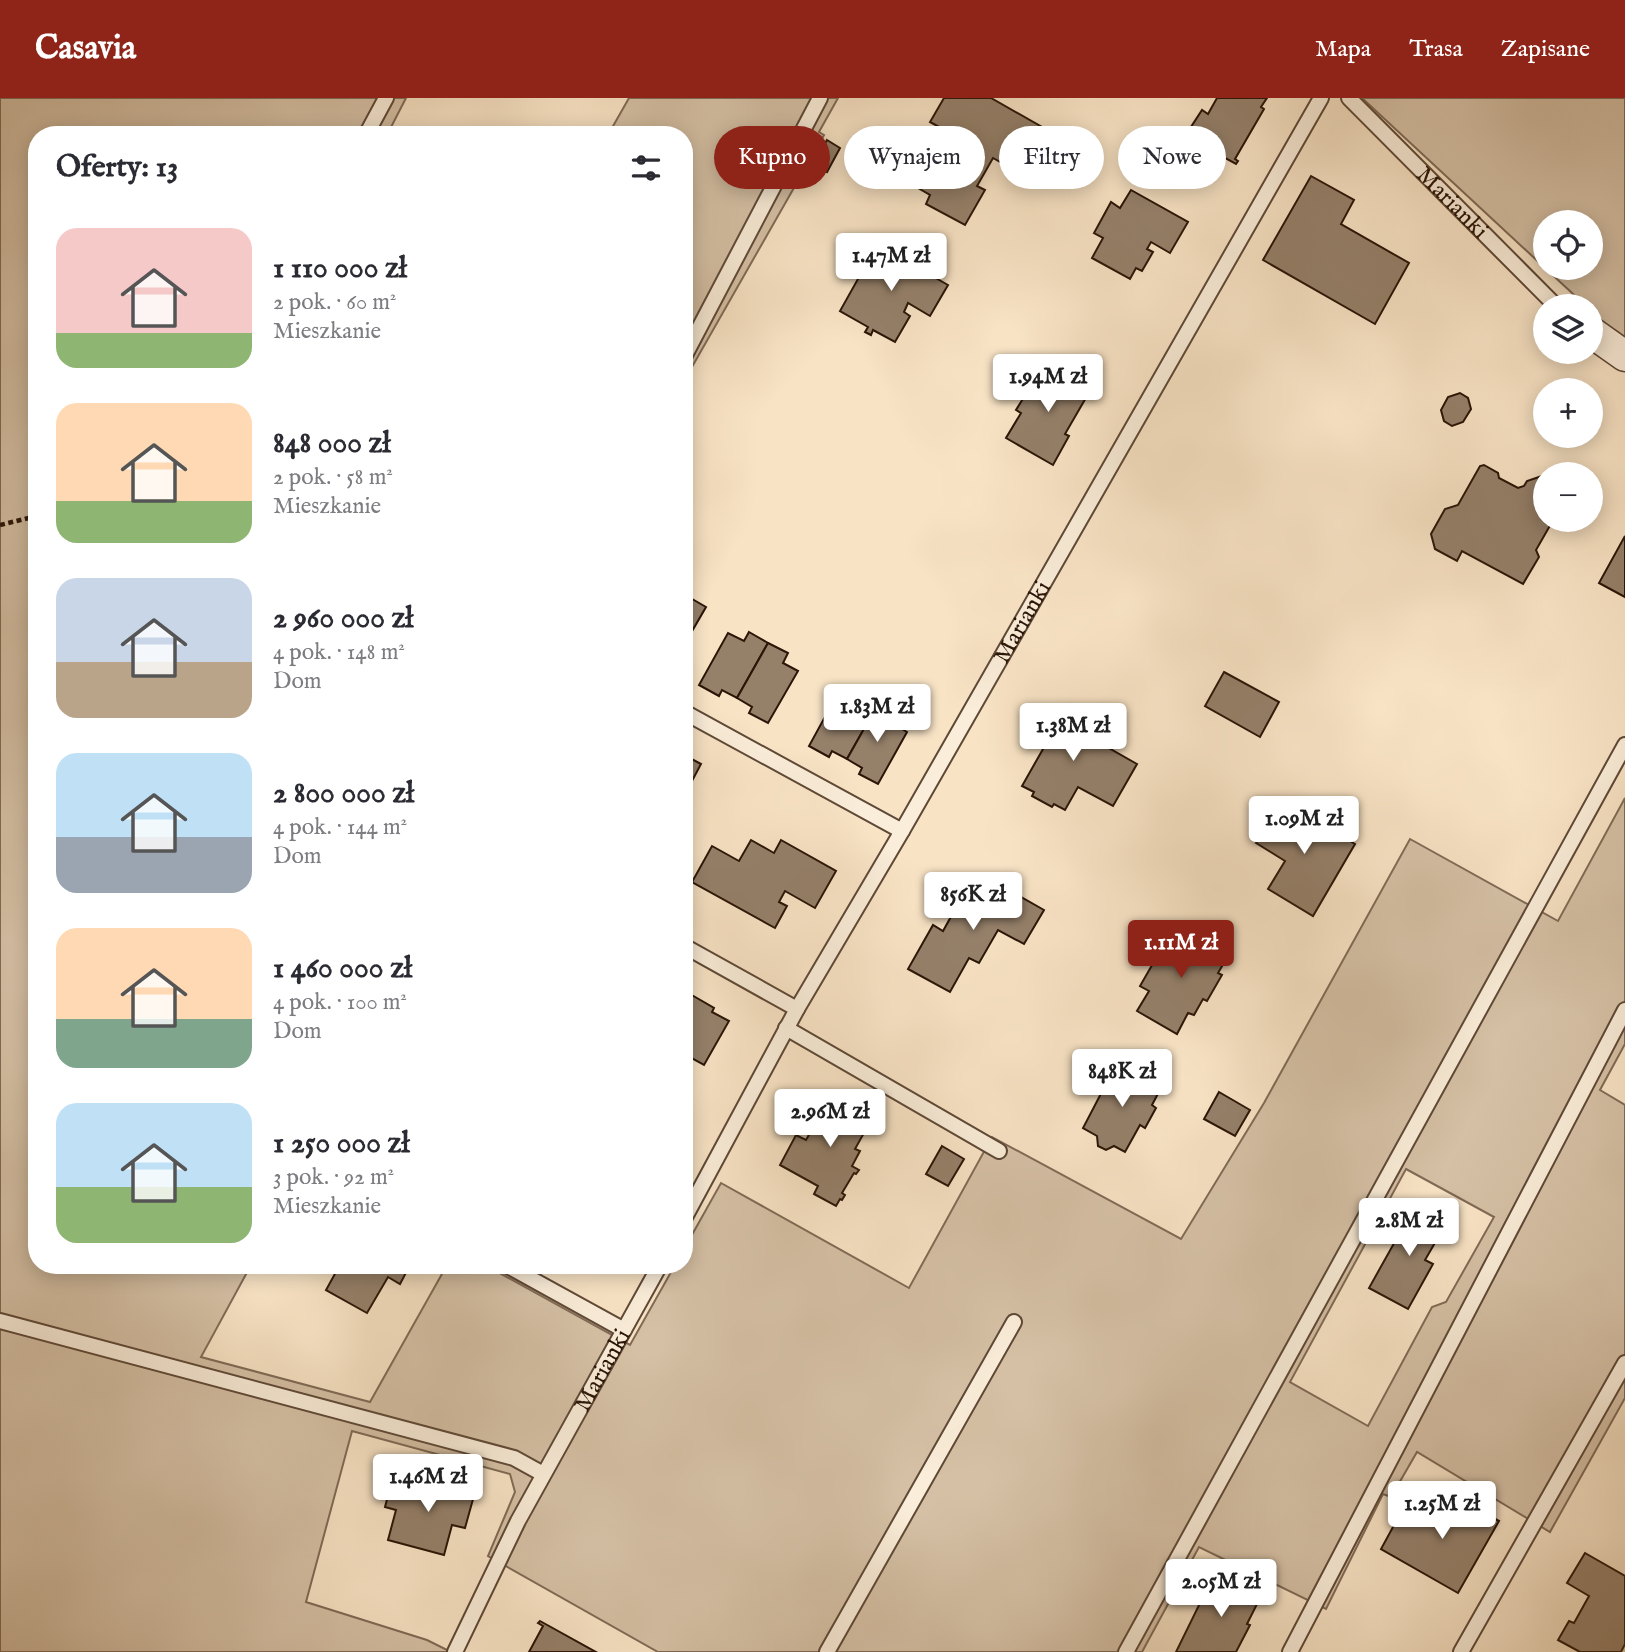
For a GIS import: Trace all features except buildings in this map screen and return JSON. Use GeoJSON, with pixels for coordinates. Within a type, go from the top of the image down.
{"type":"FeatureCollection","features":[{"type":"Feature","properties":{"kind":"street"},"geometry":{"type":"LineString","coordinates":[[1603,340],[1625,356]]}},
{"type":"Feature","properties":{"kind":"lane"},"geometry":{"type":"LineString","coordinates":[[371,126],[386,98]]}},
{"type":"Feature","properties":{"kind":"lane"},"geometry":{"type":"LineString","coordinates":[[693,339],[820,98]]}},
{"type":"Feature","properties":{"kind":"lane","name":"Marianki"},"geometry":{"type":"LineString","coordinates":[[693,1202],[786,1028],[902,831],[1321,98]]}},
{"type":"Feature","properties":{"kind":"lane","name":"Marianki"},"geometry":{"type":"LineString","coordinates":[[1349,98],[1544,294]]}},
{"type":"Feature","properties":{"kind":"lane"},"geometry":{"type":"LineString","coordinates":[[693,717],[902,831]]}},
{"type":"Feature","properties":{"kind":"lane"},"geometry":{"type":"LineString","coordinates":[[1126,1652],[1625,745]]}},
{"type":"Feature","properties":{"kind":"lane"},"geometry":{"type":"LineString","coordinates":[[693,951],[797,1009]]}},
{"type":"Feature","properties":{"kind":"lane"},"geometry":{"type":"LineString","coordinates":[[1290,1652],[1625,1010]]}},
{"type":"Feature","properties":{"kind":"lane"},"geometry":{"type":"LineString","coordinates":[[786,1028],[999,1152]]}},
{"type":"Feature","properties":{"kind":"lane"},"geometry":{"type":"LineString","coordinates":[[522,1274],[624,1330]]}},
{"type":"Feature","properties":{"kind":"lane","name":"Marianki"},"geometry":{"type":"LineString","coordinates":[[455,1652],[518,1521],[655,1274]]}},
{"type":"Feature","properties":{"kind":"lane"},"geometry":{"type":"LineString","coordinates":[[0,1321],[514,1458],[543,1474]]}},
{"type":"Feature","properties":{"kind":"lane"},"geometry":{"type":"LineString","coordinates":[[827,1652],[1014,1322]]}},
{"type":"Feature","properties":{"kind":"lane"},"geometry":{"type":"LineString","coordinates":[[1461,1652],[1625,1363]]}},
{"type":"Feature","properties":{"kind":"path"},"geometry":{"type":"LineString","coordinates":[[0,525],[28,518]]}},
{"type":"Feature","properties":{"kind":"shaded area"},"geometry":{"type":"Polygon","coordinates":[[[0,98],[406,98],[392,126],[28,126],[28,1274],[246,1274],[201,1357],[370,1402],[442,1274],[501,1274],[630,1345],[670,1274],[693,1274],[693,1233],[721,1183],[909,1288],[992,1137],[1181,1239],[1264,1103],[1410,839],[1558,921],[1625,798],[1625,1044],[1600,1090],[1625,1105],[1625,1398],[1550,1532],[1417,1452],[1391,1497],[1383,1494],[1326,1609],[1199,1547],[1142,1652],[658,1652],[488,1556],[515,1492],[510,1474],[352,1431],[306,1602],[427,1640],[451,1652],[0,1652],[0,98]],[[1406,1169],[1290,1382],[1368,1426],[1432,1307],[1446,1302],[1494,1217],[1406,1169]]]}},
{"type":"Feature","properties":{"kind":"shaded area"},"geometry":{"type":"Polygon","coordinates":[[[629,98],[838,98],[822,126],[714,126],[714,189],[793,189],[693,365],[693,126],[613,126],[629,98]]]}},
{"type":"Feature","properties":{"kind":"shaded area"},"geometry":{"type":"Polygon","coordinates":[[[1362,98],[1625,98],[1625,342],[1603,322],[1603,294],[1573,294],[1558,280],[1603,280],[1603,210],[1533,210],[1533,257],[1362,98]]]}}]}
